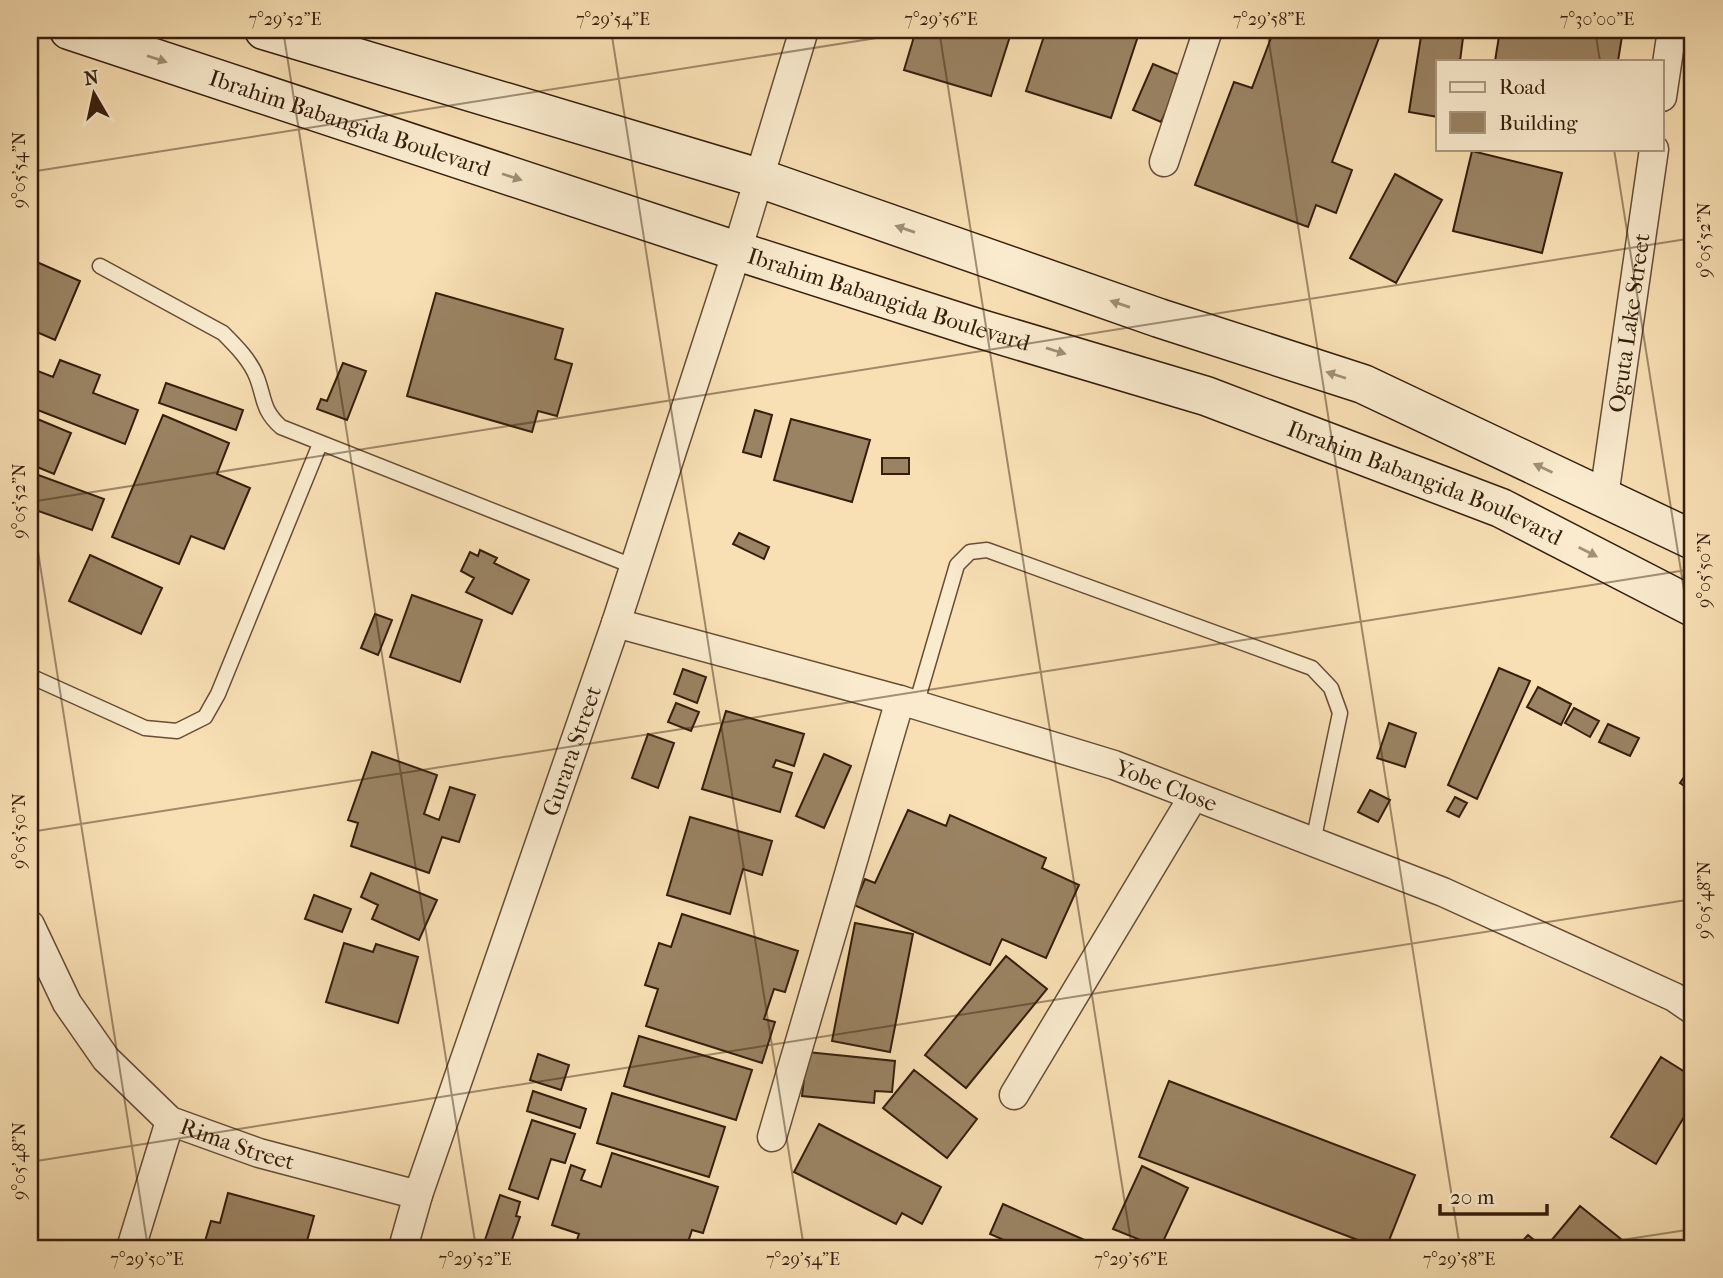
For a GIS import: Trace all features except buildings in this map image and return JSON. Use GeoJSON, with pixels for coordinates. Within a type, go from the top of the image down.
{"type":"FeatureCollection","features":[{"type":"Feature","properties":{"kind":"street","name":"Ibrahim Babangida Boulevard"},"geometry":{"type":"LineString","coordinates":[[69,30],[737,251],[974,327],[1206,396],[1501,508],[1693,607]]}},
{"type":"Feature","properties":{"kind":"street"},"geometry":{"type":"LineString","coordinates":[[264,30],[759,178],[1159,318],[1363,384],[1693,540]]}},
{"type":"Feature","properties":{"kind":"street","name":"Gurara Street"},"geometry":{"type":"LineString","coordinates":[[403,1248],[418,1195],[617,623],[737,251],[804,30]]}},
{"type":"Feature","properties":{"kind":"street"},"geometry":{"type":"LineString","coordinates":[[1164,162],[1208,30]]}},
{"type":"Feature","properties":{"kind":"street"},"geometry":{"type":"LineString","coordinates":[[1664,82],[1671,30]]}},
{"type":"Feature","properties":{"kind":"street","name":"Oguta Lake Street"},"geometry":{"type":"LineString","coordinates":[[1604,496],[1654,150]]}},
{"type":"Feature","properties":{"kind":"street","name":"Yobe Close"},"geometry":{"type":"LineString","coordinates":[[617,623],[908,702],[1114,765],[1443,892],[1674,997],[1693,1010]]}},
{"type":"Feature","properties":{"kind":"street"},"geometry":{"type":"LineString","coordinates":[[772,1137],[908,702]]}},
{"type":"Feature","properties":{"kind":"street"},"geometry":{"type":"LineString","coordinates":[[1014,1095],[1193,797]]}},
{"type":"Feature","properties":{"kind":"street","name":"Rima Street"},"geometry":{"type":"LineString","coordinates":[[30,925],[67,1003],[106,1059],[170,1121],[259,1153],[418,1195]]}},
{"type":"Feature","properties":{"kind":"street"},"geometry":{"type":"LineString","coordinates":[[131,1248],[170,1121]]}},
{"type":"Feature","properties":{"kind":"lane"},"geometry":{"type":"LineString","coordinates":[[100,266],[223,333],[238,348],[257,377],[262,401],[270,417],[281,427],[635,567]]}},
{"type":"Feature","properties":{"kind":"lane"},"geometry":{"type":"LineString","coordinates":[[30,676],[145,728],[177,731],[205,717],[218,694],[320,444]]}},
{"type":"Feature","properties":{"kind":"lane"},"geometry":{"type":"LineString","coordinates":[[908,702],[957,565],[970,552],[987,550],[1312,668],[1331,688],[1340,713],[1312,842]]}}]}
